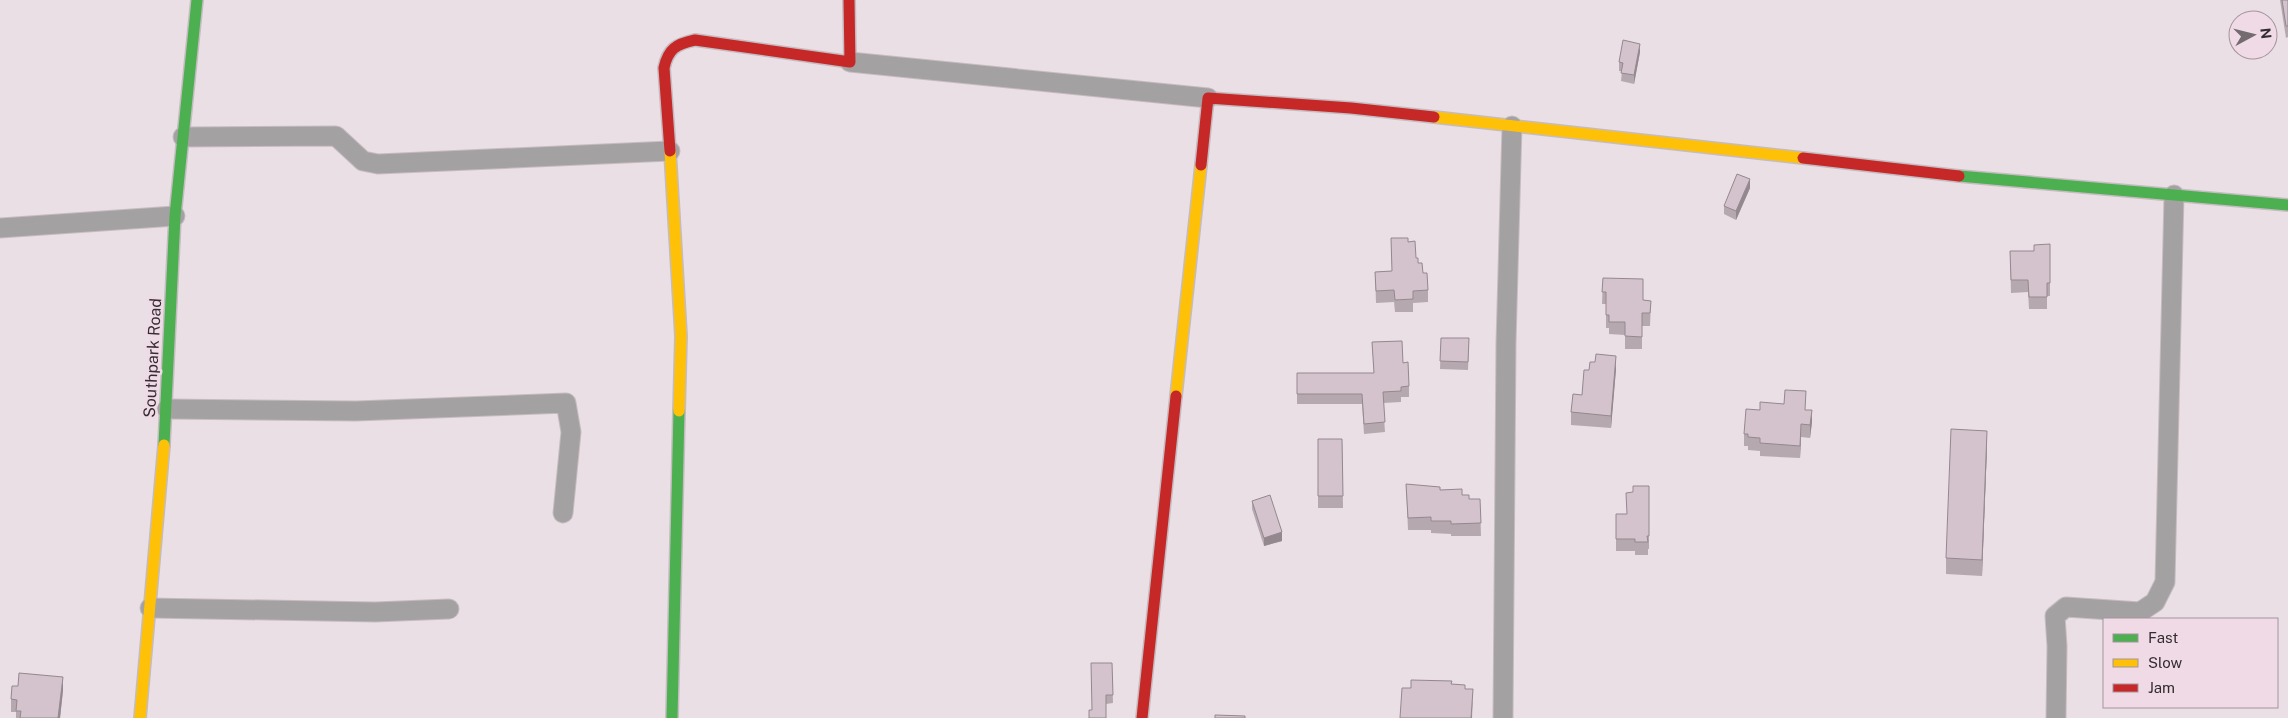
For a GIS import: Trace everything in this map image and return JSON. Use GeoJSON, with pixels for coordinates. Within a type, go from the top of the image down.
{"type":"FeatureCollection","features":[{"type":"Feature","properties":{"kind":"street","name":"Southpark Road"},"geometry":{"type":"LineString","coordinates":[[140,718],[166,409],[175,216],[197,0]]}},
{"type":"Feature","properties":{"kind":"street"},"geometry":{"type":"LineString","coordinates":[[849,0],[850,62]]}},
{"type":"Feature","properties":{"kind":"street"},"geometry":{"type":"LineString","coordinates":[[672,718],[681,336],[664,68],[667,53],[677,44],[695,40],[850,62],[1208,98],[1351,108],[1966,177],[2288,205]]}},
{"type":"Feature","properties":{"kind":"street"},"geometry":{"type":"LineString","coordinates":[[1142,718],[1208,98]]}},
{"type":"Feature","properties":{"kind":"street"},"geometry":{"type":"LineString","coordinates":[[1503,718],[1506,343],[1512,126]]}},
{"type":"Feature","properties":{"kind":"street"},"geometry":{"type":"LineString","coordinates":[[183,138],[336,136],[363,161],[378,164],[670,151]]}},
{"type":"Feature","properties":{"kind":"street"},"geometry":{"type":"LineString","coordinates":[[2056,718],[2057,646],[2054,616],[2066,608],[2140,612],[2156,602],[2165,582],[2174,195]]}},
{"type":"Feature","properties":{"kind":"street"},"geometry":{"type":"LineString","coordinates":[[0,228],[175,216]]}},
{"type":"Feature","properties":{"kind":"street"},"geometry":{"type":"LineString","coordinates":[[166,409],[356,411],[566,403],[571,432],[562,513]]}},
{"type":"Feature","properties":{"kind":"street"},"geometry":{"type":"LineString","coordinates":[[150,608],[375,612],[449,609]]}},
{"type":"Feature","properties":{"kind":"building"},"geometry":{"type":"Polygon","coordinates":[[[2282,0],[2288,0],[2288,26],[2286,26],[2282,0]]]}},
{"type":"Feature","properties":{"kind":"building"},"geometry":{"type":"Polygon","coordinates":[[[1623,40],[1640,44],[1634,75],[1621,73],[1623,63],[1619,62],[1623,40]]]}},
{"type":"Feature","properties":{"kind":"building"},"geometry":{"type":"Polygon","coordinates":[[[1737,174],[1750,179],[1736,211],[1724,206],[1737,174]]]}},
{"type":"Feature","properties":{"kind":"building"},"geometry":{"type":"Polygon","coordinates":[[[1391,238],[1408,238],[1408,242],[1415,241],[1416,258],[1418,258],[1418,263],[1422,263],[1423,273],[1427,273],[1428,290],[1413,291],[1413,299],[1395,300],[1394,290],[1376,291],[1375,272],[1392,271],[1391,238]]]}},
{"type":"Feature","properties":{"kind":"building"},"geometry":{"type":"Polygon","coordinates":[[[2050,244],[2050,283],[2047,283],[2047,297],[2029,297],[2028,280],[2011,280],[2010,251],[2034,251],[2034,245],[2050,244]]]}},
{"type":"Feature","properties":{"kind":"building"},"geometry":{"type":"Polygon","coordinates":[[[1603,278],[1643,279],[1643,300],[1651,301],[1650,313],[1642,313],[1642,337],[1625,336],[1625,322],[1609,322],[1609,315],[1606,315],[1606,292],[1602,292],[1603,278]]]}},
{"type":"Feature","properties":{"kind":"building"},"geometry":{"type":"Polygon","coordinates":[[[1441,338],[1469,338],[1468,362],[1440,361],[1441,338]]]}},
{"type":"Feature","properties":{"kind":"building"},"geometry":{"type":"Polygon","coordinates":[[[1402,341],[1403,363],[1408,362],[1409,386],[1401,387],[1401,391],[1383,392],[1385,422],[1364,424],[1362,394],[1297,394],[1297,373],[1374,373],[1372,342],[1402,341]]]}},
{"type":"Feature","properties":{"kind":"building"},"geometry":{"type":"Polygon","coordinates":[[[1596,354],[1616,356],[1611,416],[1571,412],[1573,394],[1582,395],[1584,370],[1589,370],[1590,362],[1595,362],[1596,354]]]}},
{"type":"Feature","properties":{"kind":"building"},"geometry":{"type":"Polygon","coordinates":[[[1785,390],[1806,391],[1805,410],[1812,410],[1810,425],[1801,424],[1800,446],[1760,443],[1760,438],[1748,437],[1748,434],[1744,434],[1746,409],[1760,410],[1760,402],[1784,404],[1785,390]]]}},
{"type":"Feature","properties":{"kind":"building"},"geometry":{"type":"Polygon","coordinates":[[[1951,429],[1987,431],[1982,560],[1946,558],[1951,429]]]}},
{"type":"Feature","properties":{"kind":"building"},"geometry":{"type":"Polygon","coordinates":[[[1318,439],[1342,439],[1343,496],[1318,496],[1318,439]]]}},
{"type":"Feature","properties":{"kind":"building"},"geometry":{"type":"Polygon","coordinates":[[[1406,484],[1440,487],[1440,490],[1462,489],[1462,495],[1469,495],[1469,499],[1480,499],[1481,523],[1451,524],[1451,521],[1431,521],[1431,517],[1408,518],[1406,484]]]}},
{"type":"Feature","properties":{"kind":"building"},"geometry":{"type":"Polygon","coordinates":[[[1633,486],[1649,486],[1648,542],[1635,542],[1635,539],[1616,539],[1616,514],[1627,514],[1626,493],[1633,492],[1633,486]]]}},
{"type":"Feature","properties":{"kind":"building"},"geometry":{"type":"Polygon","coordinates":[[[1270,495],[1282,532],[1264,538],[1252,501],[1270,495]]]}},
{"type":"Feature","properties":{"kind":"building"},"geometry":{"type":"Polygon","coordinates":[[[1091,663],[1112,663],[1113,695],[1106,695],[1106,718],[1089,718],[1089,710],[1092,710],[1091,663]]]}},
{"type":"Feature","properties":{"kind":"building"},"geometry":{"type":"Polygon","coordinates":[[[19,673],[63,677],[58,718],[20,718],[21,711],[16,711],[17,700],[11,699],[12,686],[18,686],[19,673]]]}},
{"type":"Feature","properties":{"kind":"building"},"geometry":{"type":"Polygon","coordinates":[[[1411,680],[1452,681],[1451,684],[1465,685],[1465,689],[1473,689],[1471,718],[1400,718],[1402,688],[1411,688],[1411,680]]]}},
{"type":"Feature","properties":{"kind":"building"},"geometry":{"type":"Polygon","coordinates":[[[1215,715],[1245,716],[1245,718],[1215,718],[1215,715]]]}},
{"type":"Feature","properties":{"kind":"traffic: fast"},"geometry":{"type":"LineString","coordinates":[[164,445],[175,216],[197,0]]}},
{"type":"Feature","properties":{"kind":"traffic: fast"},"geometry":{"type":"LineString","coordinates":[[1959,176],[2288,205]]}},
{"type":"Feature","properties":{"kind":"traffic: fast"},"geometry":{"type":"LineString","coordinates":[[672,718],[679,411]]}},
{"type":"Feature","properties":{"kind":"traffic: slow"},"geometry":{"type":"LineString","coordinates":[[1434,117],[1803,158]]}},
{"type":"Feature","properties":{"kind":"traffic: slow"},"geometry":{"type":"LineString","coordinates":[[670,151],[681,336],[679,411]]}},
{"type":"Feature","properties":{"kind":"traffic: slow"},"geometry":{"type":"LineString","coordinates":[[1176,396],[1201,165]]}},
{"type":"Feature","properties":{"kind":"traffic: slow"},"geometry":{"type":"LineString","coordinates":[[140,718],[164,445]]}},
{"type":"Feature","properties":{"kind":"traffic: jam"},"geometry":{"type":"LineString","coordinates":[[670,151],[664,68],[668,56],[674,48],[695,40],[850,62],[849,0]]}},
{"type":"Feature","properties":{"kind":"traffic: jam"},"geometry":{"type":"LineString","coordinates":[[1201,165],[1208,98],[1351,108],[1434,117]]}},
{"type":"Feature","properties":{"kind":"traffic: jam"},"geometry":{"type":"LineString","coordinates":[[1803,158],[1959,176]]}},
{"type":"Feature","properties":{"kind":"traffic: jam"},"geometry":{"type":"LineString","coordinates":[[1142,718],[1176,396]]}}]}
